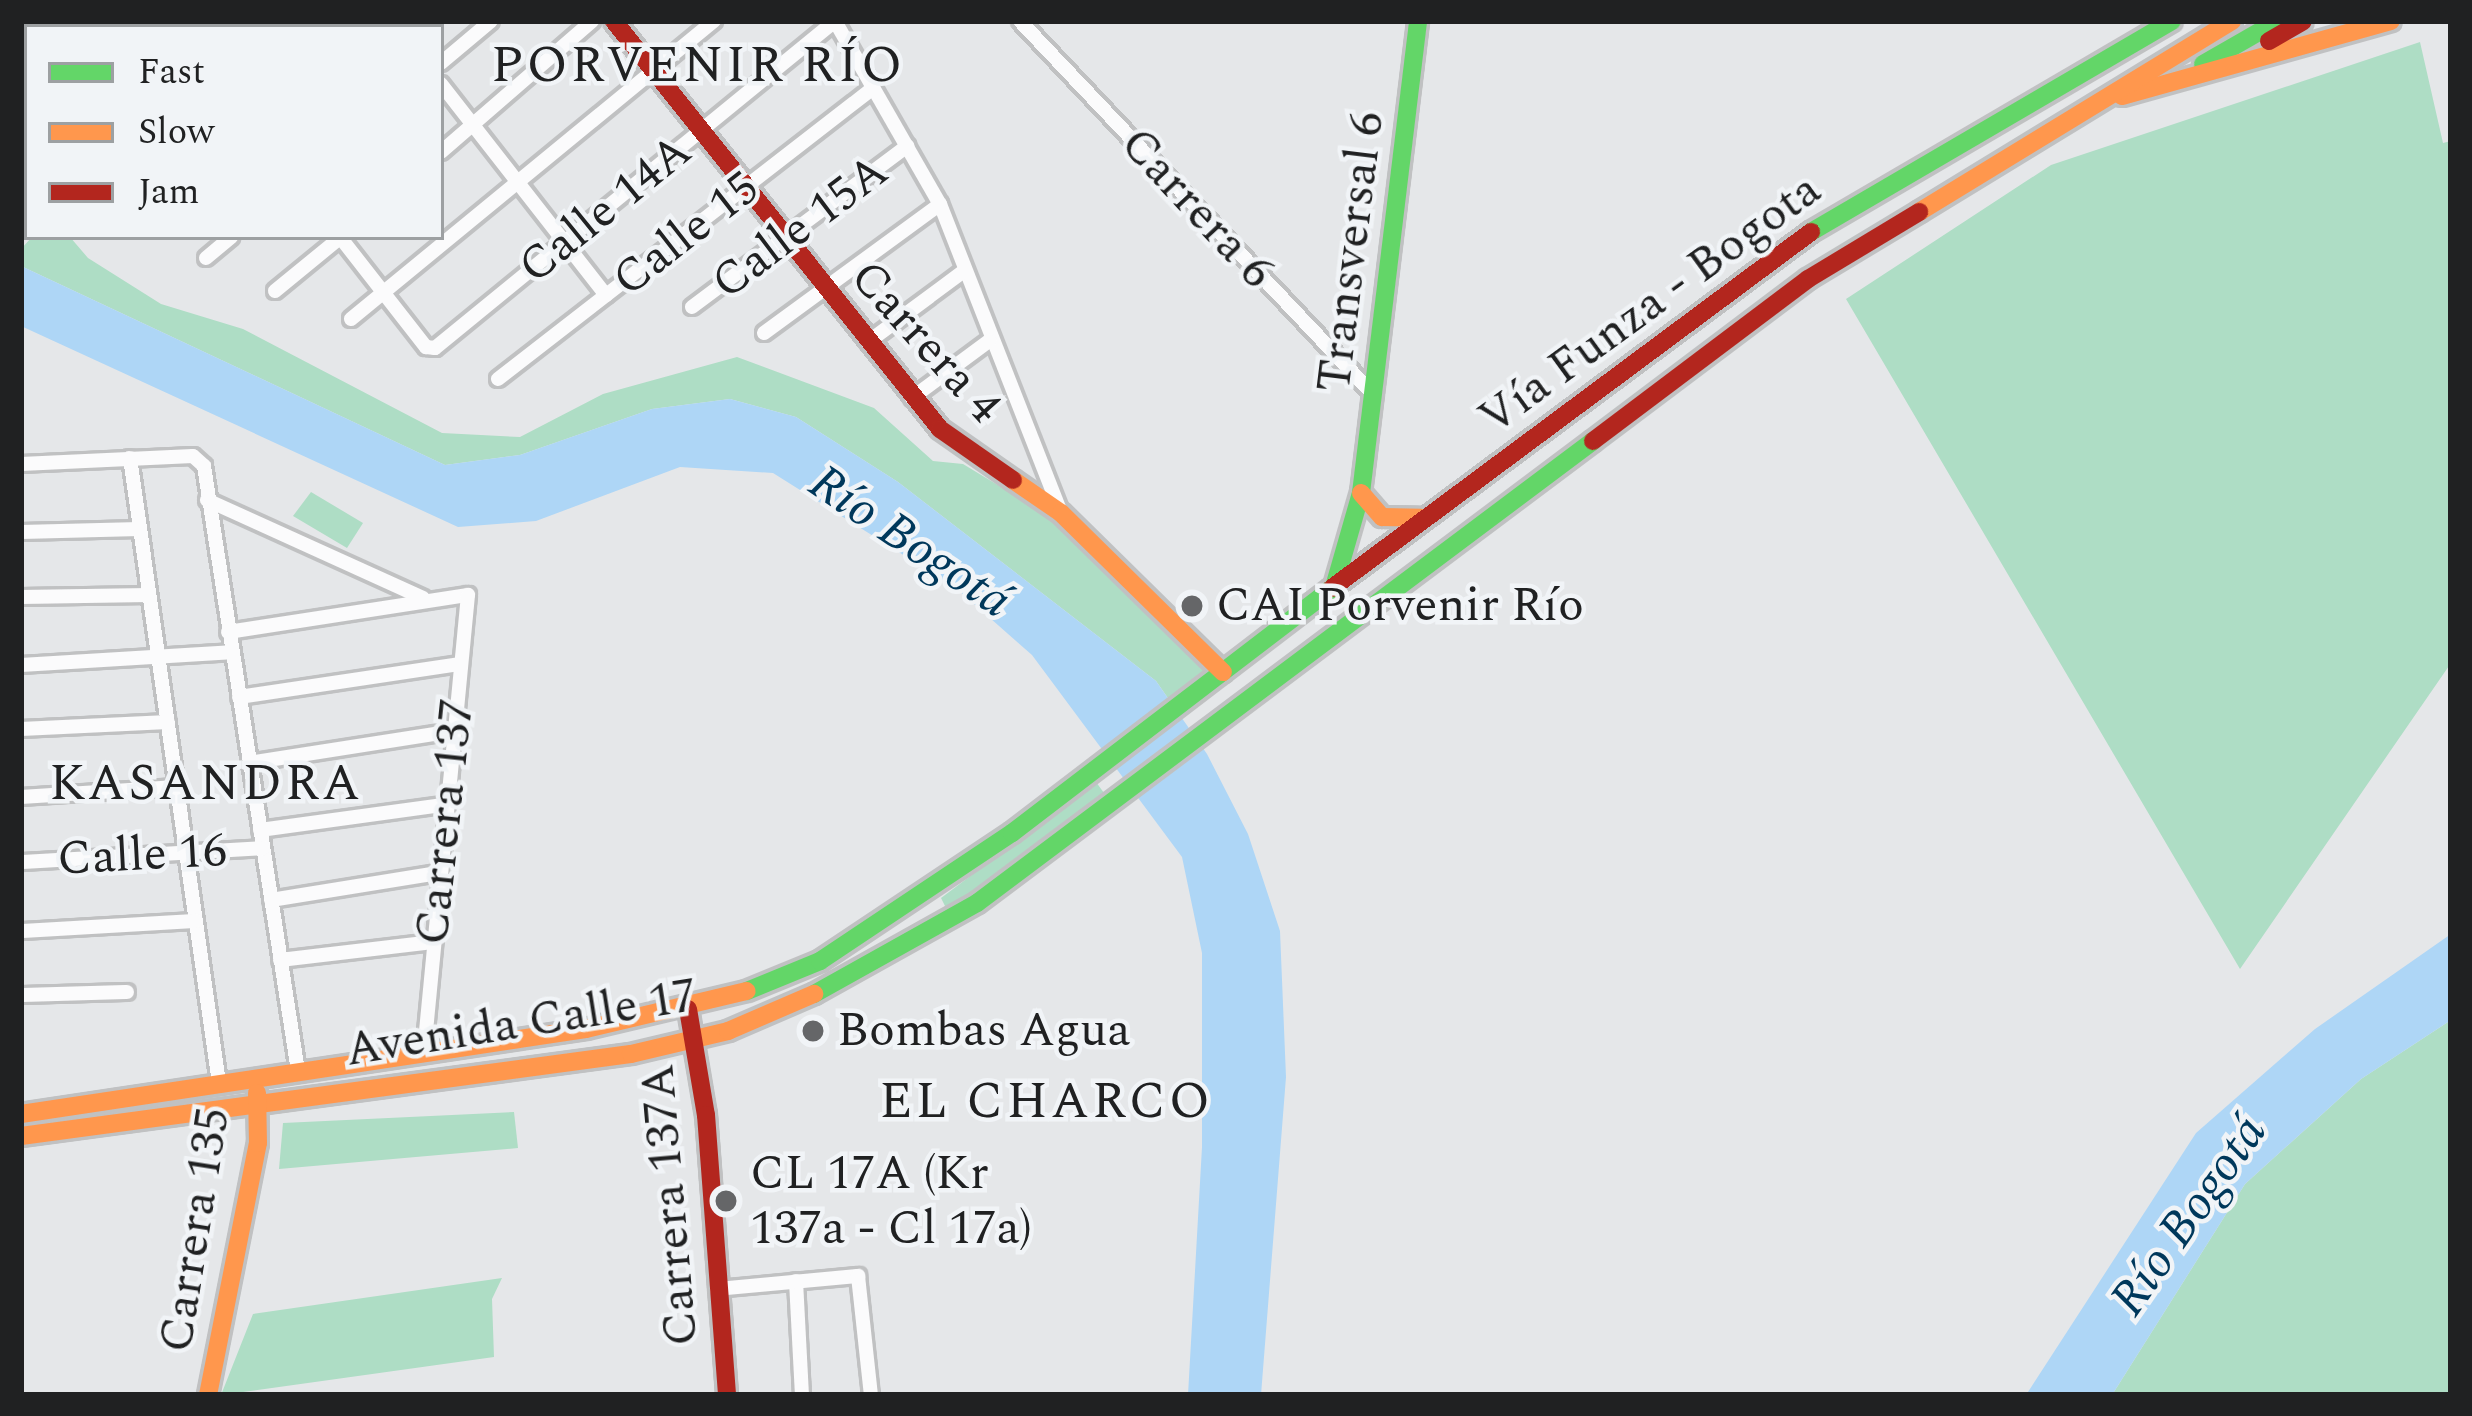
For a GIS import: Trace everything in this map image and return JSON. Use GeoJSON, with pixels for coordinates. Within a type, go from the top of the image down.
{"type":"FeatureCollection","features":[{"type":"Feature","properties":{"kind":"main road","name":"Carrera 4"},"geometry":{"type":"LineString","coordinates":[[614,21],[912,398],[964,450],[1061,512],[1223,672]]}},
{"type":"Feature","properties":{"kind":"main road","name":"Transversal 6"},"geometry":{"type":"LineString","coordinates":[[1334,587],[1361,493],[1418,21]]}},
{"type":"Feature","properties":{"kind":"main road","name":"Vía Funza - Bogota"},"geometry":{"type":"LineString","coordinates":[[1091,772],[1822,224],[2171,21]]}},
{"type":"Feature","properties":{"kind":"main road"},"geometry":{"type":"LineString","coordinates":[[2104,101],[2232,21]]}},
{"type":"Feature","properties":{"kind":"main road"},"geometry":{"type":"LineString","coordinates":[[2131,93],[2254,21]]}},
{"type":"Feature","properties":{"kind":"main road"},"geometry":{"type":"LineString","coordinates":[[2177,80],[2278,21]]}},
{"type":"Feature","properties":{"kind":"main road"},"geometry":{"type":"LineString","coordinates":[[2227,66],[2303,21]]}},
{"type":"Feature","properties":{"kind":"main road"},"geometry":{"type":"LineString","coordinates":[[2263,57],[2324,21]]}},
{"type":"Feature","properties":{"kind":"main road"},"geometry":{"type":"LineString","coordinates":[[2104,101],[2306,45],[2370,21]]}},
{"type":"Feature","properties":{"kind":"main road"},"geometry":{"type":"LineString","coordinates":[[2344,29],[2391,21]]}},
{"type":"Feature","properties":{"kind":"main road","name":"Avenida Calle 17"},"geometry":{"type":"LineString","coordinates":[[21,1136],[258,1100],[567,1064],[694,1041],[805,1000],[928,934],[1858,244],[2104,101]]}},
{"type":"Feature","properties":{"kind":"main road"},"geometry":{"type":"LineString","coordinates":[[1739,282],[1760,314]]}},
{"type":"Feature","properties":{"kind":"main road"},"geometry":{"type":"LineString","coordinates":[[1361,493],[1373,511],[1393,521],[1427,516]]}},
{"type":"Feature","properties":{"kind":"main road","name":"Avenida Calle 17"},"geometry":{"type":"LineString","coordinates":[[21,1114],[688,1009],[794,974],[910,905],[1091,772]]}},
{"type":"Feature","properties":{"kind":"main road"},"geometry":{"type":"LineString","coordinates":[[910,905],[928,934]]}},
{"type":"Feature","properties":{"kind":"main road","name":"Carrera 137A"},"geometry":{"type":"LineString","coordinates":[[688,1009],[727,1395]]}},
{"type":"Feature","properties":{"kind":"main road","name":"Carrera 135"},"geometry":{"type":"LineString","coordinates":[[208,1395],[258,1143],[256,1077]]}},
{"type":"Feature","properties":{"kind":"street"},"geometry":{"type":"LineString","coordinates":[[444,60],[491,21]]}},
{"type":"Feature","properties":{"kind":"street"},"geometry":{"type":"LineString","coordinates":[[444,149],[592,21]]}},
{"type":"Feature","properties":{"kind":"street"},"geometry":{"type":"LineString","coordinates":[[351,319],[714,21]]}},
{"type":"Feature","properties":{"kind":"street"},"geometry":{"type":"LineString","coordinates":[[835,21],[940,204],[988,341],[1061,512]]}},
{"type":"Feature","properties":{"kind":"street","name":"Calle 14A"},"geometry":{"type":"LineString","coordinates":[[384,292],[430,350],[835,21]]}},
{"type":"Feature","properties":{"kind":"street","name":"Carrera 6"},"geometry":{"type":"LineString","coordinates":[[1021,21],[1373,394]]}},
{"type":"Feature","properties":{"kind":"street"},"geometry":{"type":"LineString","coordinates":[[444,88],[606,296]]}},
{"type":"Feature","properties":{"kind":"street","name":"Calle 15"},"geometry":{"type":"LineString","coordinates":[[498,379],[873,88]]}},
{"type":"Feature","properties":{"kind":"street","name":"Calle 15A"},"geometry":{"type":"LineString","coordinates":[[692,307],[907,146]]}},
{"type":"Feature","properties":{"kind":"street"},"geometry":{"type":"LineString","coordinates":[[764,333],[940,204]]}},
{"type":"Feature","properties":{"kind":"street"},"geometry":{"type":"LineString","coordinates":[[206,258],[227,240]]}},
{"type":"Feature","properties":{"kind":"street"},"geometry":{"type":"LineString","coordinates":[[275,291],[336,240]]}},
{"type":"Feature","properties":{"kind":"street"},"geometry":{"type":"LineString","coordinates":[[342,240],[384,292]]}},
{"type":"Feature","properties":{"kind":"street"},"geometry":{"type":"LineString","coordinates":[[868,342],[964,271]]}},
{"type":"Feature","properties":{"kind":"street"},"geometry":{"type":"LineString","coordinates":[[912,398],[988,341]]}},
{"type":"Feature","properties":{"kind":"street"},"geometry":{"type":"LineString","coordinates":[[21,464],[193,456],[204,466],[298,1071]]}},
{"type":"Feature","properties":{"kind":"street","name":"Carrera 135"},"geometry":{"type":"LineString","coordinates":[[130,458],[219,1083]]}},
{"type":"Feature","properties":{"kind":"street"},"geometry":{"type":"LineString","coordinates":[[207,500],[423,598]]}},
{"type":"Feature","properties":{"kind":"street"},"geometry":{"type":"LineString","coordinates":[[21,532],[140,530]]}},
{"type":"Feature","properties":{"kind":"street","name":"Carrera 137"},"geometry":{"type":"LineString","coordinates":[[423,598],[467,593],[443,805],[424,1052]]}},
{"type":"Feature","properties":{"kind":"street"},"geometry":{"type":"LineString","coordinates":[[21,597],[149,596]]}},
{"type":"Feature","properties":{"kind":"street"},"geometry":{"type":"LineString","coordinates":[[228,632],[423,598]]}},
{"type":"Feature","properties":{"kind":"street"},"geometry":{"type":"LineString","coordinates":[[21,665],[232,652]]}},
{"type":"Feature","properties":{"kind":"street"},"geometry":{"type":"LineString","coordinates":[[239,697],[461,664]]}},
{"type":"Feature","properties":{"kind":"street"},"geometry":{"type":"LineString","coordinates":[[21,729],[168,722]]}},
{"type":"Feature","properties":{"kind":"street"},"geometry":{"type":"LineString","coordinates":[[249,763],[453,731]]}},
{"type":"Feature","properties":{"kind":"street"},"geometry":{"type":"LineString","coordinates":[[21,796],[177,788]]}},
{"type":"Feature","properties":{"kind":"street","name":"Calle 16"},"geometry":{"type":"LineString","coordinates":[[260,830],[443,805]]}},
{"type":"Feature","properties":{"kind":"street","name":"Calle 16"},"geometry":{"type":"LineString","coordinates":[[21,862],[263,848]]}},
{"type":"Feature","properties":{"kind":"street"},"geometry":{"type":"LineString","coordinates":[[271,900],[438,873]]}},
{"type":"Feature","properties":{"kind":"street"},"geometry":{"type":"LineString","coordinates":[[21,931],[196,921]]}},
{"type":"Feature","properties":{"kind":"street"},"geometry":{"type":"LineString","coordinates":[[280,960],[433,942]]}},
{"type":"Feature","properties":{"kind":"street"},"geometry":{"type":"LineString","coordinates":[[21,995],[127,992]]}},
{"type":"Feature","properties":{"kind":"street"},"geometry":{"type":"LineString","coordinates":[[21,1101],[21,1114]]}},
{"type":"Feature","properties":{"kind":"street"},"geometry":{"type":"LineString","coordinates":[[717,1289],[859,1277],[871,1395]]}},
{"type":"Feature","properties":{"kind":"street"},"geometry":{"type":"LineString","coordinates":[[796,1281],[802,1395]]}},
{"type":"Feature","properties":{"kind":"green space"},"geometry":{"type":"Polygon","coordinates":[[[2420,42],[2443,143],[2451,141],[2451,663],[2240,969],[1846,299],[2051,165],[2420,42]]]}},
{"type":"Feature","properties":{"kind":"green space"},"geometry":{"type":"Polygon","coordinates":[[[29,240],[73,240],[88,258],[161,304],[243,329],[442,433],[520,437],[603,394],[737,357],[874,408],[933,461],[963,464],[1059,522],[1209,670],[1170,701],[1156,681],[898,482],[796,417],[730,399],[652,409],[520,455],[445,465],[21,266],[21,249],[29,240]]]}},
{"type":"Feature","properties":{"kind":"green space"},"geometry":{"type":"Polygon","coordinates":[[[311,492],[363,523],[347,548],[293,516],[311,492]]]}},
{"type":"Feature","properties":{"kind":"green space"},"geometry":{"type":"Polygon","coordinates":[[[1096,782],[1104,793],[947,910],[941,898],[1096,782]]]}},
{"type":"Feature","properties":{"kind":"green space"},"geometry":{"type":"Polygon","coordinates":[[[2451,1020],[2451,1395],[2112,1395],[2245,1184],[2361,1079],[2451,1020]]]}},
{"type":"Feature","properties":{"kind":"green space"},"geometry":{"type":"Polygon","coordinates":[[[514,1112],[518,1148],[279,1169],[283,1123],[514,1112]]]}},
{"type":"Feature","properties":{"kind":"green space"},"geometry":{"type":"Polygon","coordinates":[[[502,1278],[492,1299],[494,1357],[221,1395],[253,1314],[502,1278]]]}},
{"type":"Feature","properties":{"kind":"water","name":"Río Bogotá"},"geometry":{"type":"Polygon","coordinates":[[[21,266],[445,465],[520,455],[652,409],[730,399],[796,417],[898,482],[1156,681],[1207,754],[1248,834],[1280,931],[1286,1077],[1261,1395],[1188,1395],[1202,1147],[1202,953],[1182,857],[1032,655],[956,588],[773,473],[680,467],[536,521],[458,527],[21,326],[21,266]]]}},
{"type":"Feature","properties":{"kind":"water","name":"Río Bogotá"},"geometry":{"type":"Polygon","coordinates":[[[2451,934],[2451,1020],[2361,1079],[2245,1184],[2112,1395],[2026,1395],[2196,1133],[2315,1029],[2451,934]]]}},
{"type":"Feature","properties":{"kind":"traffic: fast"},"geometry":{"type":"LineString","coordinates":[[1334,587],[1361,493],[1418,21]]}},
{"type":"Feature","properties":{"kind":"traffic: fast"},"geometry":{"type":"LineString","coordinates":[[1811,232],[2172,21]]}},
{"type":"Feature","properties":{"kind":"traffic: fast"},"geometry":{"type":"LineString","coordinates":[[2203,64],[2278,21]]}},
{"type":"Feature","properties":{"kind":"traffic: fast"},"geometry":{"type":"LineString","coordinates":[[814,994],[977,903],[1593,441]]}},
{"type":"Feature","properties":{"kind":"traffic: fast"},"geometry":{"type":"LineString","coordinates":[[747,991],[820,961],[1012,833],[1332,588]]}},
{"type":"Feature","properties":{"kind":"traffic: slow"},"geometry":{"type":"LineString","coordinates":[[1919,212],[2232,21]]}},
{"type":"Feature","properties":{"kind":"traffic: slow"},"geometry":{"type":"LineString","coordinates":[[2122,96],[2391,21]]}},
{"type":"Feature","properties":{"kind":"traffic: slow"},"geometry":{"type":"LineString","coordinates":[[1013,480],[1061,513],[1223,672]]}},
{"type":"Feature","properties":{"kind":"traffic: slow"},"geometry":{"type":"LineString","coordinates":[[1361,493],[1382,517],[1421,518]]}},
{"type":"Feature","properties":{"kind":"traffic: slow"},"geometry":{"type":"LineString","coordinates":[[21,1114],[586,1029],[747,991]]}},
{"type":"Feature","properties":{"kind":"traffic: slow"},"geometry":{"type":"LineString","coordinates":[[21,1136],[631,1054],[728,1031],[814,994]]}},
{"type":"Feature","properties":{"kind":"traffic: slow"},"geometry":{"type":"LineString","coordinates":[[208,1395],[258,1143],[257,1093]]}},
{"type":"Feature","properties":{"kind":"traffic: jam"},"geometry":{"type":"LineString","coordinates":[[614,21],[940,429],[1013,480]]}},
{"type":"Feature","properties":{"kind":"traffic: jam"},"geometry":{"type":"LineString","coordinates":[[2269,41],[2303,21]]}},
{"type":"Feature","properties":{"kind":"traffic: jam"},"geometry":{"type":"LineString","coordinates":[[1593,441],[1808,279],[1919,212]]}},
{"type":"Feature","properties":{"kind":"traffic: jam"},"geometry":{"type":"LineString","coordinates":[[1332,588],[1811,232]]}},
{"type":"Feature","properties":{"kind":"traffic: jam"},"geometry":{"type":"LineString","coordinates":[[688,1009],[706,1115],[727,1395]]}},
{"type":"Feature","properties":{"kind":"place","name":"CAI Porvenir Río"},"geometry":{"type":"Point","coordinates":[1192,606]}},
{"type":"Feature","properties":{"kind":"place","name":"Bombas Agua"},"geometry":{"type":"Point","coordinates":[813,1031]}},
{"type":"Feature","properties":{"kind":"place","name":"CL 17A (Kr 137a - Cl 17a)"},"geometry":{"type":"Point","coordinates":[726,1201]}},
{"type":"Feature","properties":{"kind":"district","name":"PORVENIR RÍO"},"geometry":{"type":"Point","coordinates":[698,66]}},
{"type":"Feature","properties":{"kind":"district","name":"KASANDRA"},"geometry":{"type":"Point","coordinates":[206,784]}},
{"type":"Feature","properties":{"kind":"district","name":"EL CHARCO"},"geometry":{"type":"Point","coordinates":[1046,1102]}}]}
